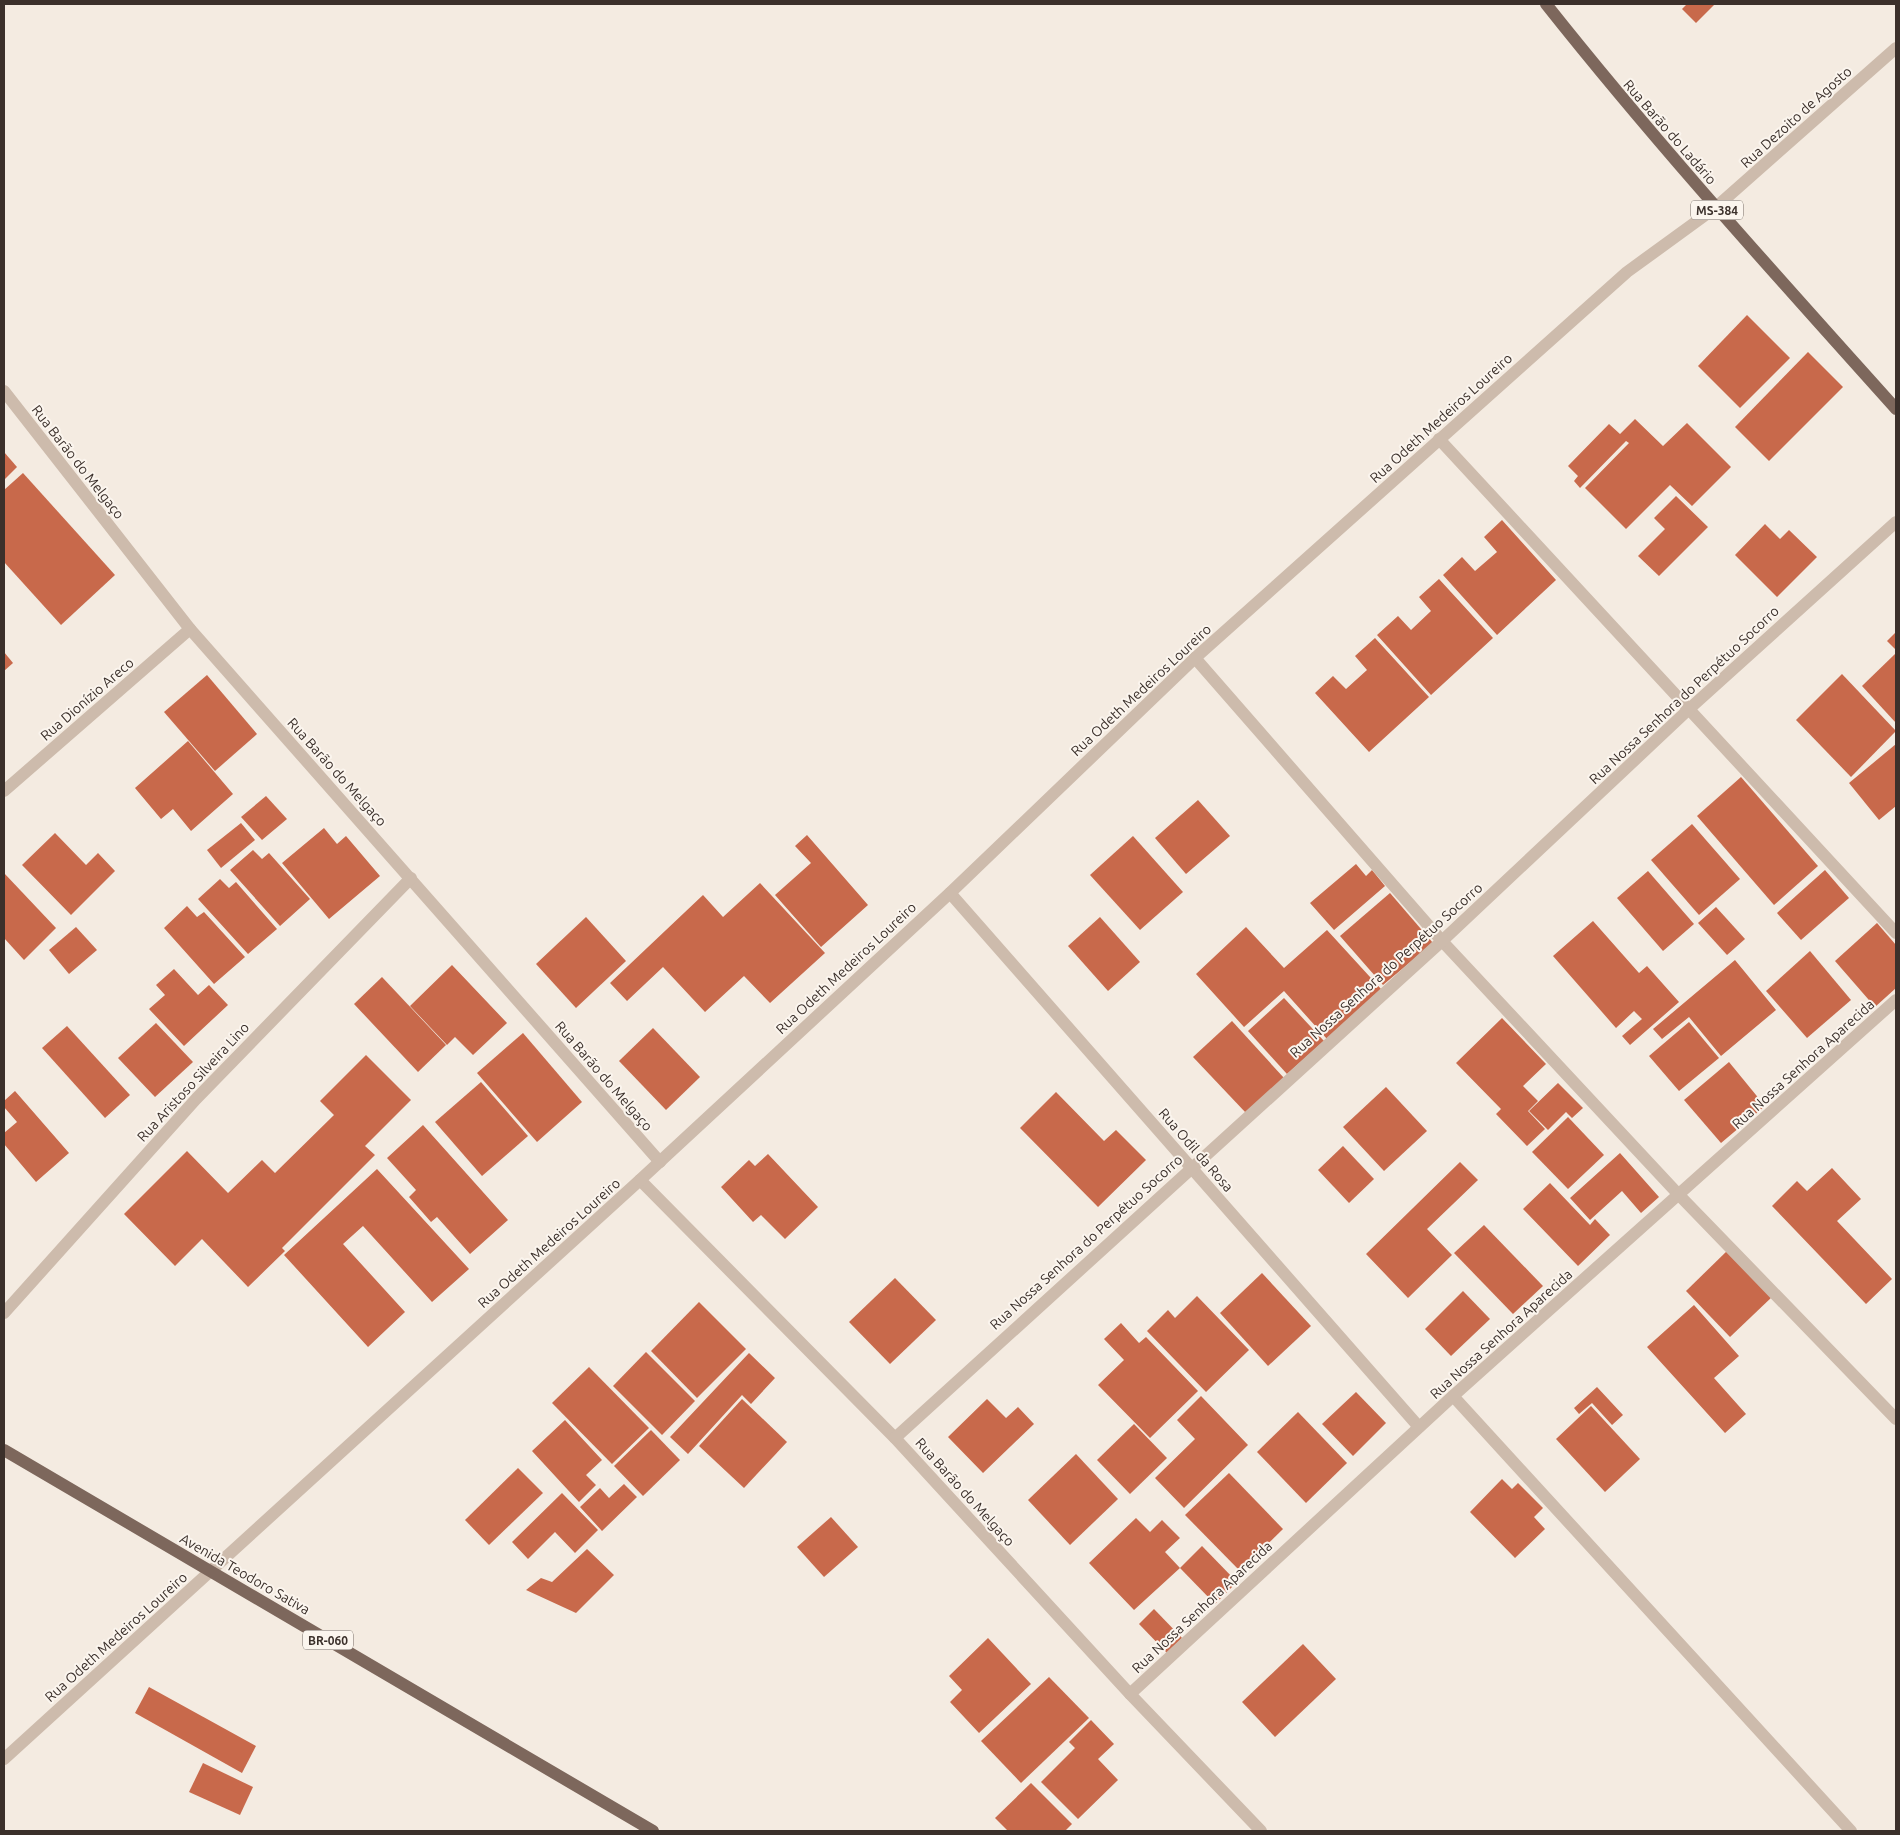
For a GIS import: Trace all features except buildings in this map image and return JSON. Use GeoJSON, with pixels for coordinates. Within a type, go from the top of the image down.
{"type":"FeatureCollection","features":[{"type":"Feature","properties":{"kind":"main road","name":"Rua Barão do Ladário"},"geometry":{"type":"LineString","coordinates":[[1546,4],[1621,99],[1715,208],[1896,409]]}},
{"type":"Feature","properties":{"kind":"main road","name":"Avenida Teodoro Sativa"},"geometry":{"type":"LineString","coordinates":[[4,1450],[652,1831]]}},
{"type":"Feature","properties":{"kind":"street","name":"Rua Dezoito de Agosto"},"geometry":{"type":"LineString","coordinates":[[1715,208],[1896,48]]}},
{"type":"Feature","properties":{"kind":"street","name":"Rua Odeth Medeiros Loureiro"},"geometry":{"type":"LineString","coordinates":[[4,1759],[660,1162],[950,893],[1195,658],[1627,272],[1715,208]]}},
{"type":"Feature","properties":{"kind":"street","name":"Rua Barão do Melgaço"},"geometry":{"type":"LineString","coordinates":[[4,392],[190,629],[660,1162]]}},
{"type":"Feature","properties":{"kind":"street"},"geometry":{"type":"LineString","coordinates":[[1439,439],[1896,933]]}},
{"type":"Feature","properties":{"kind":"street","name":"Rua Nossa Senhora do Perpétuo Socorro"},"geometry":{"type":"LineString","coordinates":[[895,1438],[1190,1167],[1442,941],[1688,710],[1896,522]]}},
{"type":"Feature","properties":{"kind":"street","name":"Rua Dionízio Areco"},"geometry":{"type":"LineString","coordinates":[[4,791],[190,629]]}},
{"type":"Feature","properties":{"kind":"street"},"geometry":{"type":"LineString","coordinates":[[1195,658],[1442,941],[1680,1195],[1896,1419]]}},
{"type":"Feature","properties":{"kind":"street","name":"Rua Aristoso Silveira Lino"},"geometry":{"type":"LineString","coordinates":[[4,1313],[196,1099],[411,878]]}},
{"type":"Feature","properties":{"kind":"street","name":"Rua Odil da Rosa"},"geometry":{"type":"LineString","coordinates":[[950,893],[1419,1427]]}},
{"type":"Feature","properties":{"kind":"street","name":"Rua Nossa Senhora Aparecida"},"geometry":{"type":"LineString","coordinates":[[1130,1694],[1453,1396],[1896,1000]]}},
{"type":"Feature","properties":{"kind":"street","name":"Rua Barão do Melgaço"},"geometry":{"type":"LineString","coordinates":[[640,1180],[895,1438],[1130,1694],[1261,1831]]}},
{"type":"Feature","properties":{"kind":"street"},"geometry":{"type":"LineString","coordinates":[[1453,1396],[1851,1831]]}}]}
